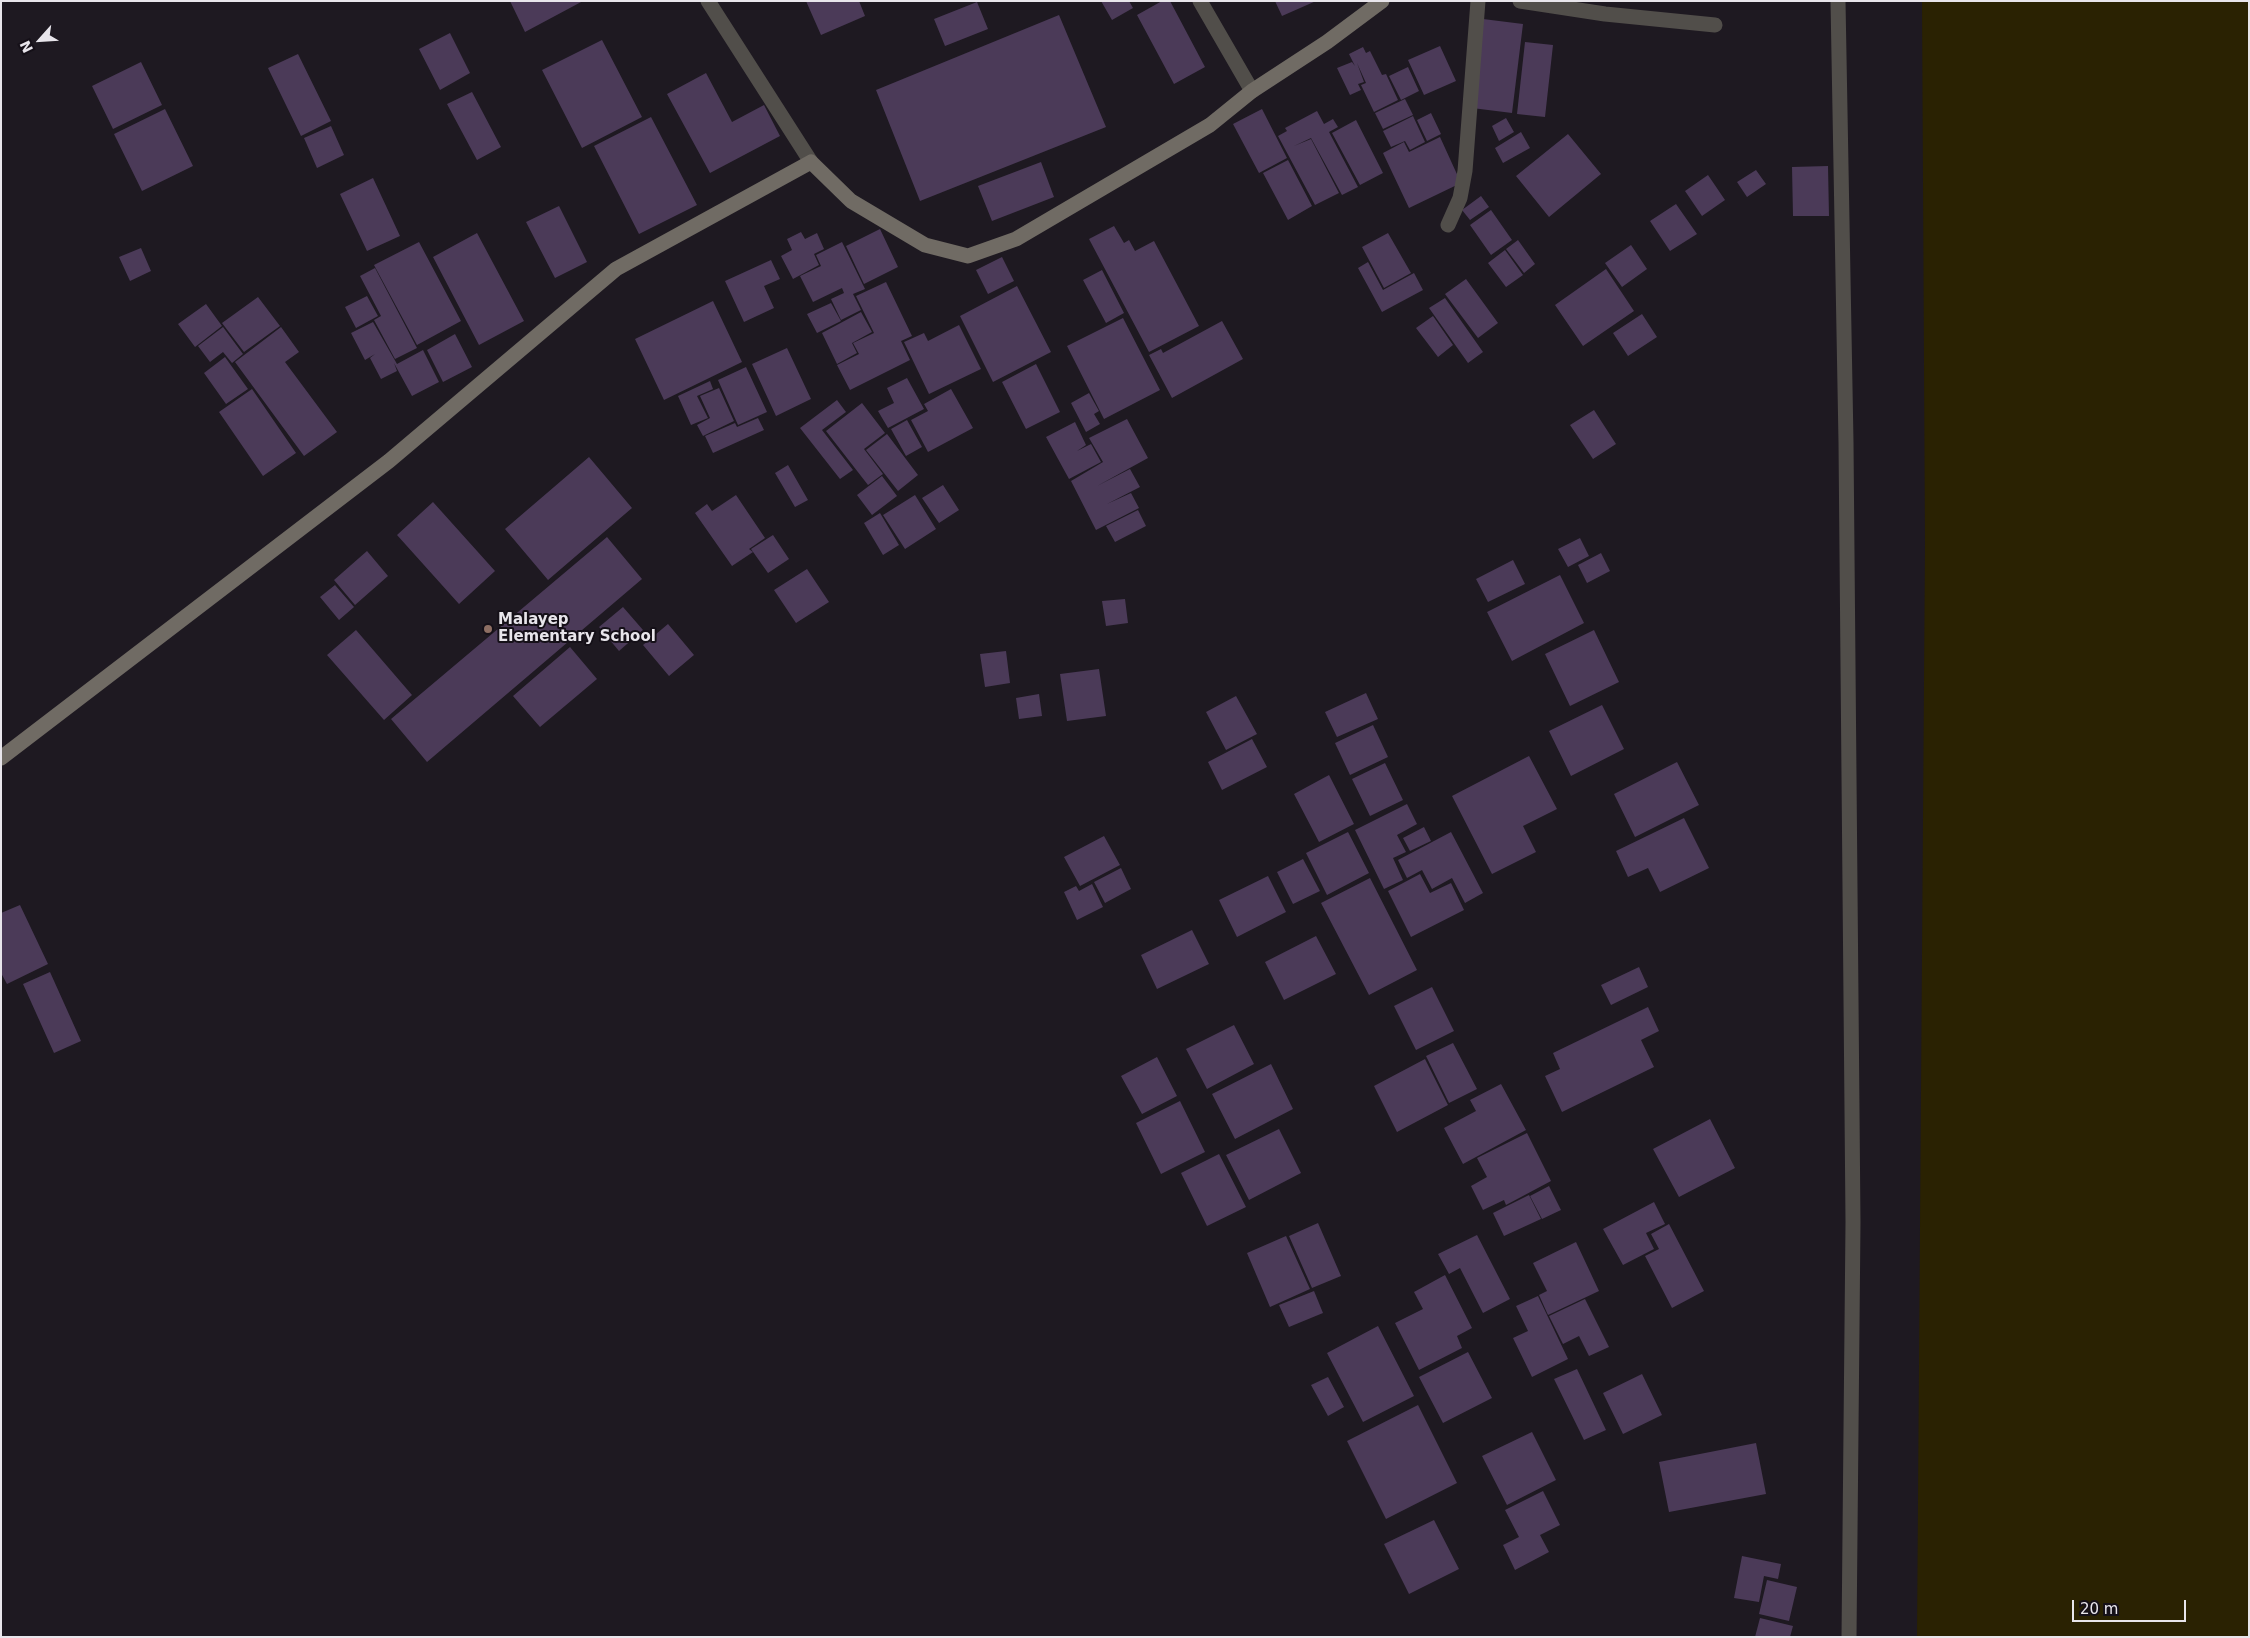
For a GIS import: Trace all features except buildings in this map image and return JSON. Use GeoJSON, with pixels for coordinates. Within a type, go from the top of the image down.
{"type":"FeatureCollection","features":[{"type":"Feature","properties":{"kind":"street"},"geometry":{"type":"LineString","coordinates":[[708,1],[812,162],[851,201],[925,245],[968,256],[1016,239],[1210,125],[1252,91],[1327,42],[1382,1]]}},
{"type":"Feature","properties":{"kind":"street"},"geometry":{"type":"LineString","coordinates":[[1200,1],[1252,91]]}},
{"type":"Feature","properties":{"kind":"street"},"geometry":{"type":"LineString","coordinates":[[1448,225],[1460,198],[1465,171],[1478,1]]}},
{"type":"Feature","properties":{"kind":"street"},"geometry":{"type":"LineString","coordinates":[[1520,1],[1605,14],[1715,25]]}},
{"type":"Feature","properties":{"kind":"street"},"geometry":{"type":"LineString","coordinates":[[1838,1],[1846,442],[1853,1222],[1848,1637]]}},
{"type":"Feature","properties":{"kind":"street"},"geometry":{"type":"LineString","coordinates":[[1,758],[389,461],[616,269],[812,162]]}},
{"type":"Feature","properties":{"kind":"sand"},"geometry":{"type":"Polygon","coordinates":[[[1922,1],[2249,1],[2249,1637],[1917,1637],[1925,545],[1922,1]]]}},
{"type":"Feature","properties":{"kind":"place","name":"Malayep Elementary School"},"geometry":{"type":"Point","coordinates":[488,629]}}]}
